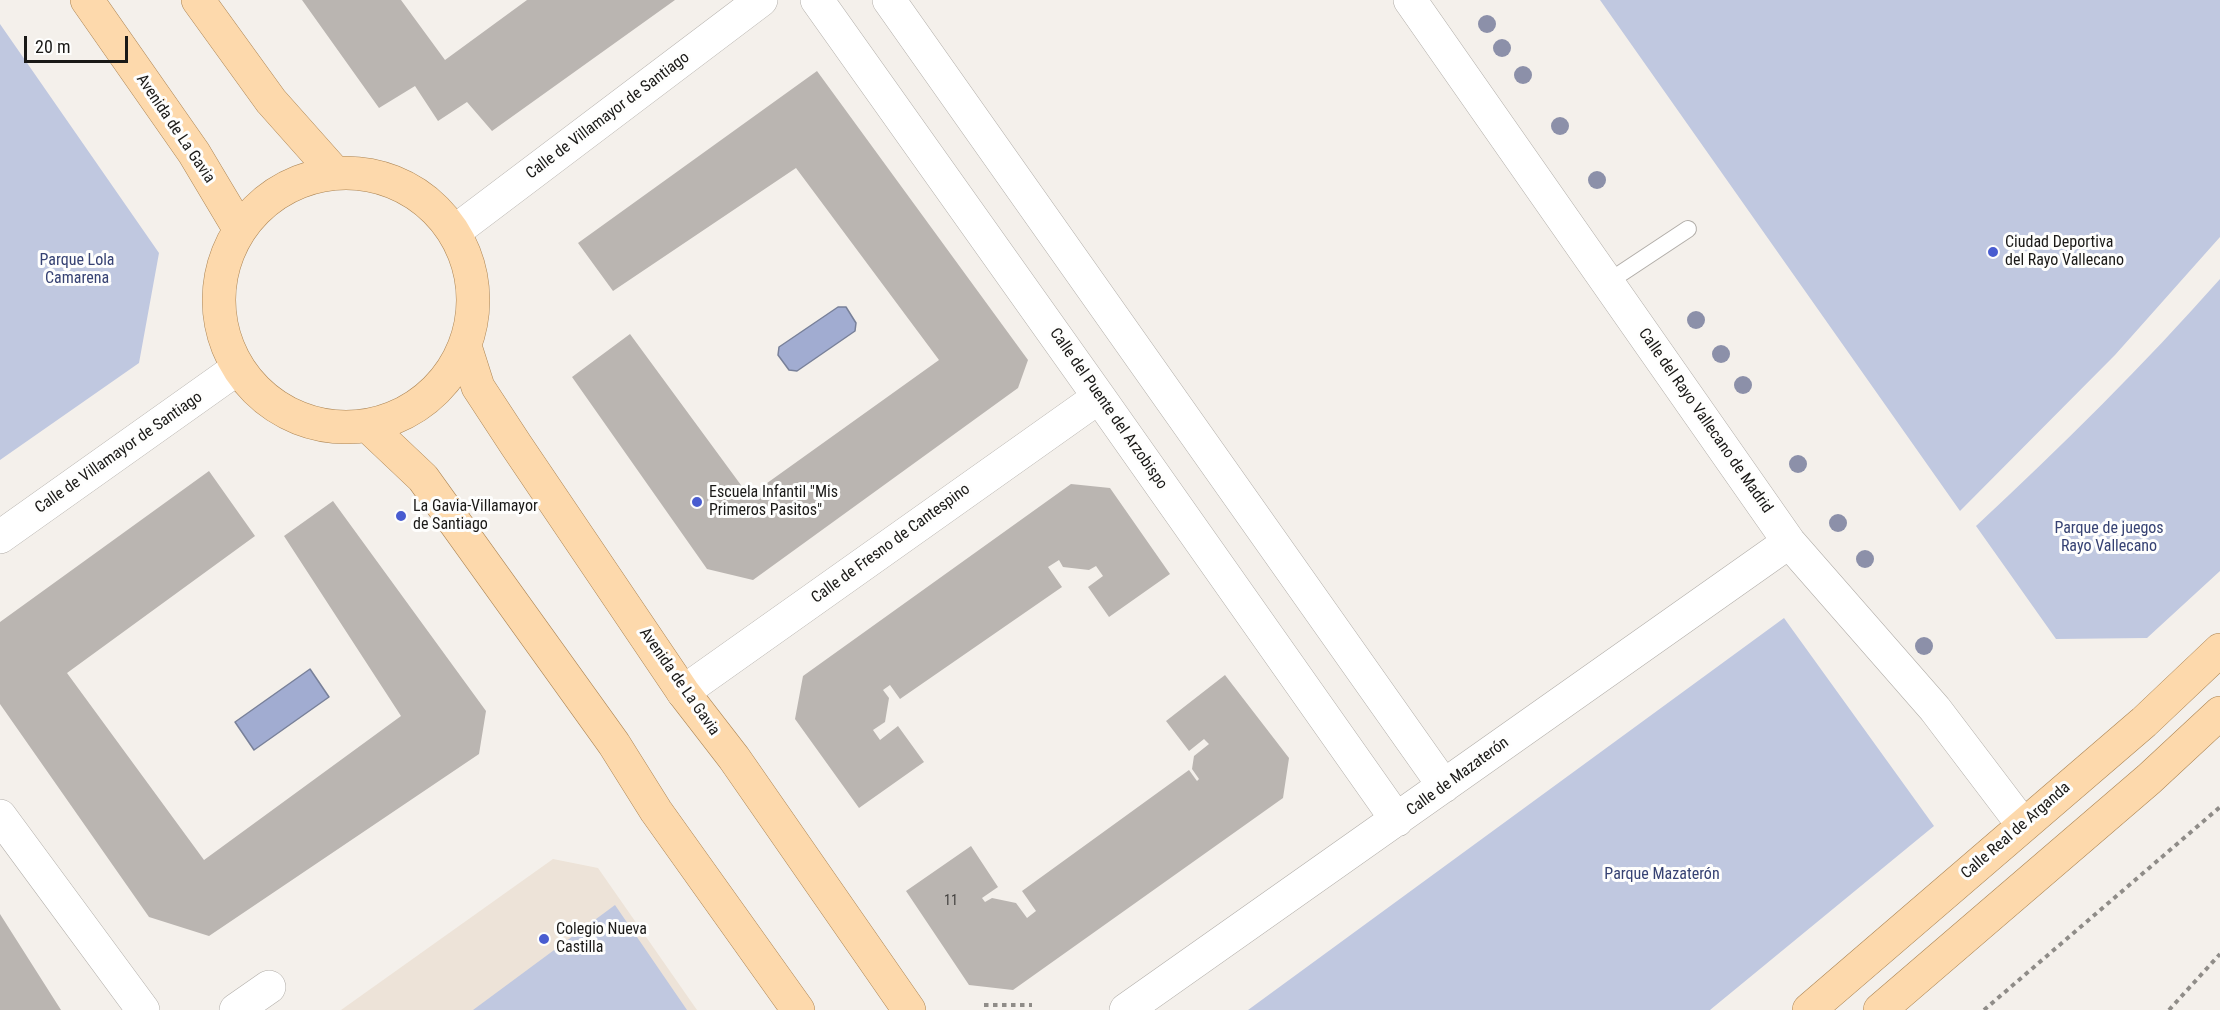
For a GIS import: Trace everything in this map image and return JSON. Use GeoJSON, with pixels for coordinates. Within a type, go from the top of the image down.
{"type":"FeatureCollection","features":[{"type":"Feature","properties":{"kind":"main road","name":"Avenida de La Gavia"},"geometry":{"type":"LineString","coordinates":[[87,0],[194,153],[240,230]]}},
{"type":"Feature","properties":{"kind":"main road"},"geometry":{"type":"LineString","coordinates":[[198,0],[271,102],[335,173]]}},
{"type":"Feature","properties":{"kind":"main road"},"geometry":{"type":"LineString","coordinates":[[335,173],[381,177],[422,197],[454,232],[470,268],[474,307],[465,345],[443,383],[409,411],[368,426],[330,427],[294,417],[262,397],[238,368],[220,323],[222,275],[240,230],[265,201],[297,182],[335,173]]}},
{"type":"Feature","properties":{"kind":"main road","name":"Avenida de La Gavia"},"geometry":{"type":"LineString","coordinates":[[465,345],[478,387],[484,396],[683,692],[734,758],[909,1010]]}},
{"type":"Feature","properties":{"kind":"main road"},"geometry":{"type":"LineString","coordinates":[[368,426],[423,478],[614,744],[656,811],[798,1010]]}},
{"type":"Feature","properties":{"kind":"main road","name":"Calle Real de Arganda"},"geometry":{"type":"LineString","coordinates":[[1809,1010],[2144,722],[2220,650]]}},
{"type":"Feature","properties":{"kind":"main road"},"geometry":{"type":"LineString","coordinates":[[1880,1010],[2140,786],[2220,713]]}},
{"type":"Feature","properties":{"kind":"street","name":"Calle de Villamayor de Santiago"},"geometry":{"type":"LineString","coordinates":[[454,232],[761,0]]}},
{"type":"Feature","properties":{"kind":"street","name":"Calle del Puente del Arzobispo"},"geometry":{"type":"LineString","coordinates":[[817,0],[1397,820]]}},
{"type":"Feature","properties":{"kind":"street"},"geometry":{"type":"LineString","coordinates":[[889,0],[1444,786]]}},
{"type":"Feature","properties":{"kind":"street","name":"Calle del Rayo Vallecano de Madrid"},"geometry":{"type":"LineString","coordinates":[[1410,0],[1789,542],[1935,709],[2023,825]]}},
{"type":"Feature","properties":{"kind":"street","name":"Calle de Villamayor de Santiago"},"geometry":{"type":"LineString","coordinates":[[0,537],[238,368]]}},
{"type":"Feature","properties":{"kind":"street","name":"Calle de Fresno de Cantespino"},"geometry":{"type":"LineString","coordinates":[[683,692],[1099,397]]}},
{"type":"Feature","properties":{"kind":"street","name":"Calle de Mazaterón"},"geometry":{"type":"LineString","coordinates":[[1126,1010],[1789,542]]}},
{"type":"Feature","properties":{"kind":"street"},"geometry":{"type":"LineString","coordinates":[[0,816],[142,1010]]}},
{"type":"Feature","properties":{"kind":"street"},"geometry":{"type":"LineString","coordinates":[[236,1010],[269,987]]}},
{"type":"Feature","properties":{"kind":"lane"},"geometry":{"type":"LineString","coordinates":[[1608,282],[1688,229]]}},
{"type":"Feature","properties":{"kind":"path"},"geometry":{"type":"LineString","coordinates":[[1984,1010],[2220,807]]}},
{"type":"Feature","properties":{"kind":"path"},"geometry":{"type":"LineString","coordinates":[[2169,1010],[2220,954]]}},
{"type":"Feature","properties":{"kind":"path"},"geometry":{"type":"LineString","coordinates":[[984,1005],[1032,1005]]}},
{"type":"Feature","properties":{"kind":"shaded area"},"geometry":{"type":"Polygon","coordinates":[[[838,307],[846,307],[856,323],[855,331],[797,371],[789,370],[778,355],[779,347],[838,307]]]}},
{"type":"Feature","properties":{"kind":"shaded area"},"geometry":{"type":"Polygon","coordinates":[[[310,669],[329,697],[254,750],[235,722],[310,669]]]}},
{"type":"Feature","properties":{"kind":"shaded area","name":"Colegio Nueva Castilla"},"geometry":{"type":"Polygon","coordinates":[[[553,859],[598,868],[697,1010],[341,1010],[553,859]]]}},
{"type":"Feature","properties":{"kind":"green space","name":"Ciudad Deportiva del Rayo Vallecano"},"geometry":{"type":"Polygon","coordinates":[[[1600,0],[2220,0],[2220,237],[2115,355],[1960,511],[1600,0]]]}},
{"type":"Feature","properties":{"kind":"green space","name":"Parque Lola Camarena"},"geometry":{"type":"Polygon","coordinates":[[[0,24],[159,253],[139,363],[0,460],[0,24]]]}},
{"type":"Feature","properties":{"kind":"green space","name":"Parque de juegos Rayo Vallecano"},"geometry":{"type":"Polygon","coordinates":[[[2220,279],[2220,571],[2147,638],[2056,639],[1976,526],[2101,406],[2220,279]]]}},
{"type":"Feature","properties":{"kind":"green space","name":"Parque Mazaterón"},"geometry":{"type":"Polygon","coordinates":[[[1784,618],[1934,826],[1710,1010],[1248,1010],[1784,618]]]}},
{"type":"Feature","properties":{"kind":"green space"},"geometry":{"type":"Polygon","coordinates":[[[615,905],[687,1010],[473,1010],[615,905]]]}},
{"type":"Feature","properties":{"kind":"building"},"geometry":{"type":"Polygon","coordinates":[[[302,0],[401,0],[445,60],[527,0],[675,0],[492,131],[467,102],[438,121],[415,86],[379,108],[302,0]]]}},
{"type":"Feature","properties":{"kind":"building"},"geometry":{"type":"Polygon","coordinates":[[[817,71],[1028,360],[1018,388],[753,580],[707,569],[572,377],[630,334],[749,496],[939,360],[796,168],[613,291],[578,243],[817,71]]]}},
{"type":"Feature","properties":{"kind":"building"},"geometry":{"type":"Polygon","coordinates":[[[209,471],[255,536],[67,673],[204,860],[401,716],[284,536],[333,501],[486,711],[479,754],[209,936],[149,917],[0,704],[0,622],[209,471]]]}},
{"type":"Feature","properties":{"kind":"building"},"geometry":{"type":"Polygon","coordinates":[[[1071,484],[1110,488],[1170,574],[1109,617],[1088,587],[1103,576],[1096,566],[1089,570],[1063,567],[1059,560],[1048,567],[1062,587],[900,699],[890,685],[883,690],[889,698],[885,722],[873,730],[880,740],[898,726],[924,762],[859,808],[795,719],[803,676],[1071,484]]]}},
{"type":"Feature","properties":{"kind":"building"},"geometry":{"type":"Polygon","coordinates":[[[1225,675],[1289,758],[1283,798],[1013,990],[969,985],[906,891],[971,846],[998,887],[982,898],[985,902],[992,898],[1016,903],[1027,918],[1036,911],[1022,891],[1189,770],[1197,781],[1199,779],[1192,769],[1194,756],[1209,744],[1204,739],[1189,751],[1166,721],[1225,675]]]}},
{"type":"Feature","properties":{"kind":"building"},"geometry":{"type":"Polygon","coordinates":[[[0,914],[61,1010],[0,1010],[0,914]]]}},
{"type":"Feature","properties":{"kind":"place","name":"Ciudad Deportiva del Rayo Vallecano"},"geometry":{"type":"Point","coordinates":[1993,252]}},
{"type":"Feature","properties":{"kind":"place","name":"Escuela Infantil \"Mis Primeros Pasitos\""},"geometry":{"type":"Point","coordinates":[697,502]}},
{"type":"Feature","properties":{"kind":"place","name":"La Gavia-Villamayor de Santiago"},"geometry":{"type":"Point","coordinates":[401,516]}},
{"type":"Feature","properties":{"kind":"place","name":"Colegio Nueva Castilla"},"geometry":{"type":"Point","coordinates":[544,939]}}]}
